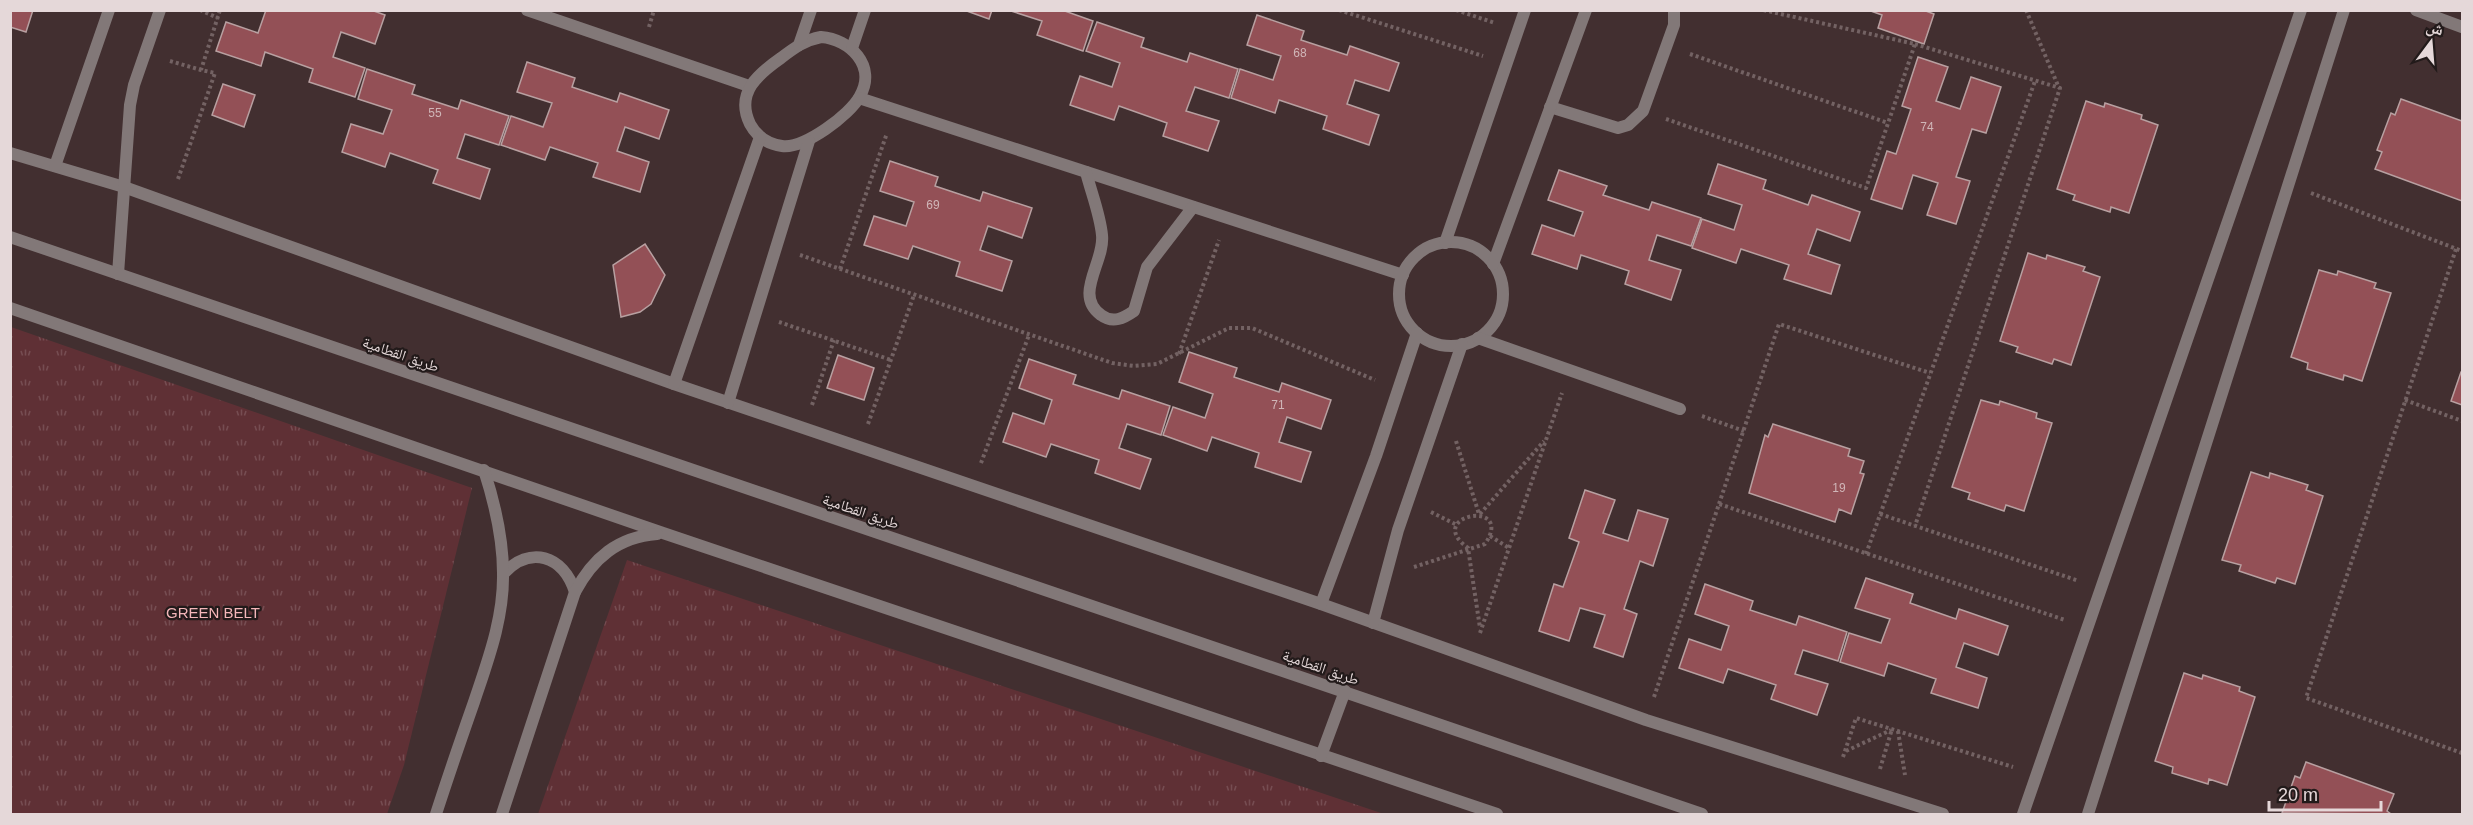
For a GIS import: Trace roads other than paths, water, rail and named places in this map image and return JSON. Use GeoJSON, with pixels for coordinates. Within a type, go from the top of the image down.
{"type":"FeatureCollection","features":[{"type":"Feature","properties":{"kind":"street"},"geometry":{"type":"LineString","coordinates":[[55,166],[109,10]]}},
{"type":"Feature","properties":{"kind":"street"},"geometry":{"type":"LineString","coordinates":[[118,274],[130,105],[134,84],[160,10]]}},
{"type":"Feature","properties":{"kind":"street"},"geometry":{"type":"LineString","coordinates":[[526,10],[749,86]]}},
{"type":"Feature","properties":{"kind":"street"},"geometry":{"type":"LineString","coordinates":[[799,45],[811,10]]}},
{"type":"Feature","properties":{"kind":"street"},"geometry":{"type":"LineString","coordinates":[[852,48],[865,10]]}},
{"type":"Feature","properties":{"kind":"street"},"geometry":{"type":"LineString","coordinates":[[1445,243],[1525,10]]}},
{"type":"Feature","properties":{"kind":"street"},"geometry":{"type":"LineString","coordinates":[[1493,264],[1586,10]]}},
{"type":"Feature","properties":{"kind":"street"},"geometry":{"type":"LineString","coordinates":[[1550,108],[1618,128],[1628,125],[1643,111],[1674,25],[1674,10]]}},
{"type":"Feature","properties":{"kind":"street"},"geometry":{"type":"LineString","coordinates":[[2023,814],[2301,10]]}},
{"type":"Feature","properties":{"kind":"street"},"geometry":{"type":"LineString","coordinates":[[2088,814],[2344,10]]}},
{"type":"Feature","properties":{"kind":"street"},"geometry":{"type":"LineString","coordinates":[[2416,10],[2463,27]]}},
{"type":"Feature","properties":{"kind":"street"},"geometry":{"type":"LineString","coordinates":[[832,38],[852,48],[860,58],[864,70],[864,83],[859,98],[809,141],[797,146],[784,146],[760,137],[753,128],[745,108],[749,86],[761,71],[799,45],[809,39],[832,38]]}},
{"type":"Feature","properties":{"kind":"street"},"geometry":{"type":"LineString","coordinates":[[859,98],[1402,275]]}},
{"type":"Feature","properties":{"kind":"street"},"geometry":{"type":"LineString","coordinates":[[674,384],[760,137]]}},
{"type":"Feature","properties":{"kind":"street"},"geometry":{"type":"LineString","coordinates":[[728,403],[809,141]]}},
{"type":"Feature","properties":{"kind":"street"},"geometry":{"type":"LineString","coordinates":[[10,153],[124,187],[728,403],[1321,604],[1646,720],[1943,814]]}},
{"type":"Feature","properties":{"kind":"street"},"geometry":{"type":"LineString","coordinates":[[1086,172],[1102,234],[1101,250],[1088,294],[1093,309],[1105,318],[1121,320],[1134,311],[1147,267],[1193,207]]}},
{"type":"Feature","properties":{"kind":"street","name":"طريق القطامية"},"geometry":{"type":"LineString","coordinates":[[10,237],[1702,814]]}},
{"type":"Feature","properties":{"kind":"street"},"geometry":{"type":"LineString","coordinates":[[1445,243],[1472,246],[1493,264],[1503,290],[1502,304],[1489,329],[1478,338],[1462,344],[1438,344],[1417,333],[1408,324],[1399,300],[1402,275],[1408,265],[1424,249],[1445,243]]}},
{"type":"Feature","properties":{"kind":"street"},"geometry":{"type":"LineString","coordinates":[[10,308],[663,533],[1497,814]]}},
{"type":"Feature","properties":{"kind":"street"},"geometry":{"type":"LineString","coordinates":[[1321,604],[1376,456],[1417,333]]}},
{"type":"Feature","properties":{"kind":"street"},"geometry":{"type":"LineString","coordinates":[[1478,338],[1680,409]]}},
{"type":"Feature","properties":{"kind":"street"},"geometry":{"type":"LineString","coordinates":[[1373,623],[1398,530],[1462,344]]}},
{"type":"Feature","properties":{"kind":"street"},"geometry":{"type":"LineString","coordinates":[[436,814],[493,645],[503,574],[495,504],[484,470]]}},
{"type":"Feature","properties":{"kind":"street"},"geometry":{"type":"LineString","coordinates":[[502,814],[575,592],[595,561],[610,549],[626,540],[663,533]]}},
{"type":"Feature","properties":{"kind":"street"},"geometry":{"type":"LineString","coordinates":[[503,574],[512,565],[525,558],[538,557],[551,560],[563,568],[571,579],[575,592]]}},
{"type":"Feature","properties":{"kind":"street"},"geometry":{"type":"LineString","coordinates":[[1321,756],[1345,691]]}},
{"type":"Feature","properties":{"kind":"park label","name":"GREEN BELT"},"geometry":{"type":"Point","coordinates":[213,612]}}]}
